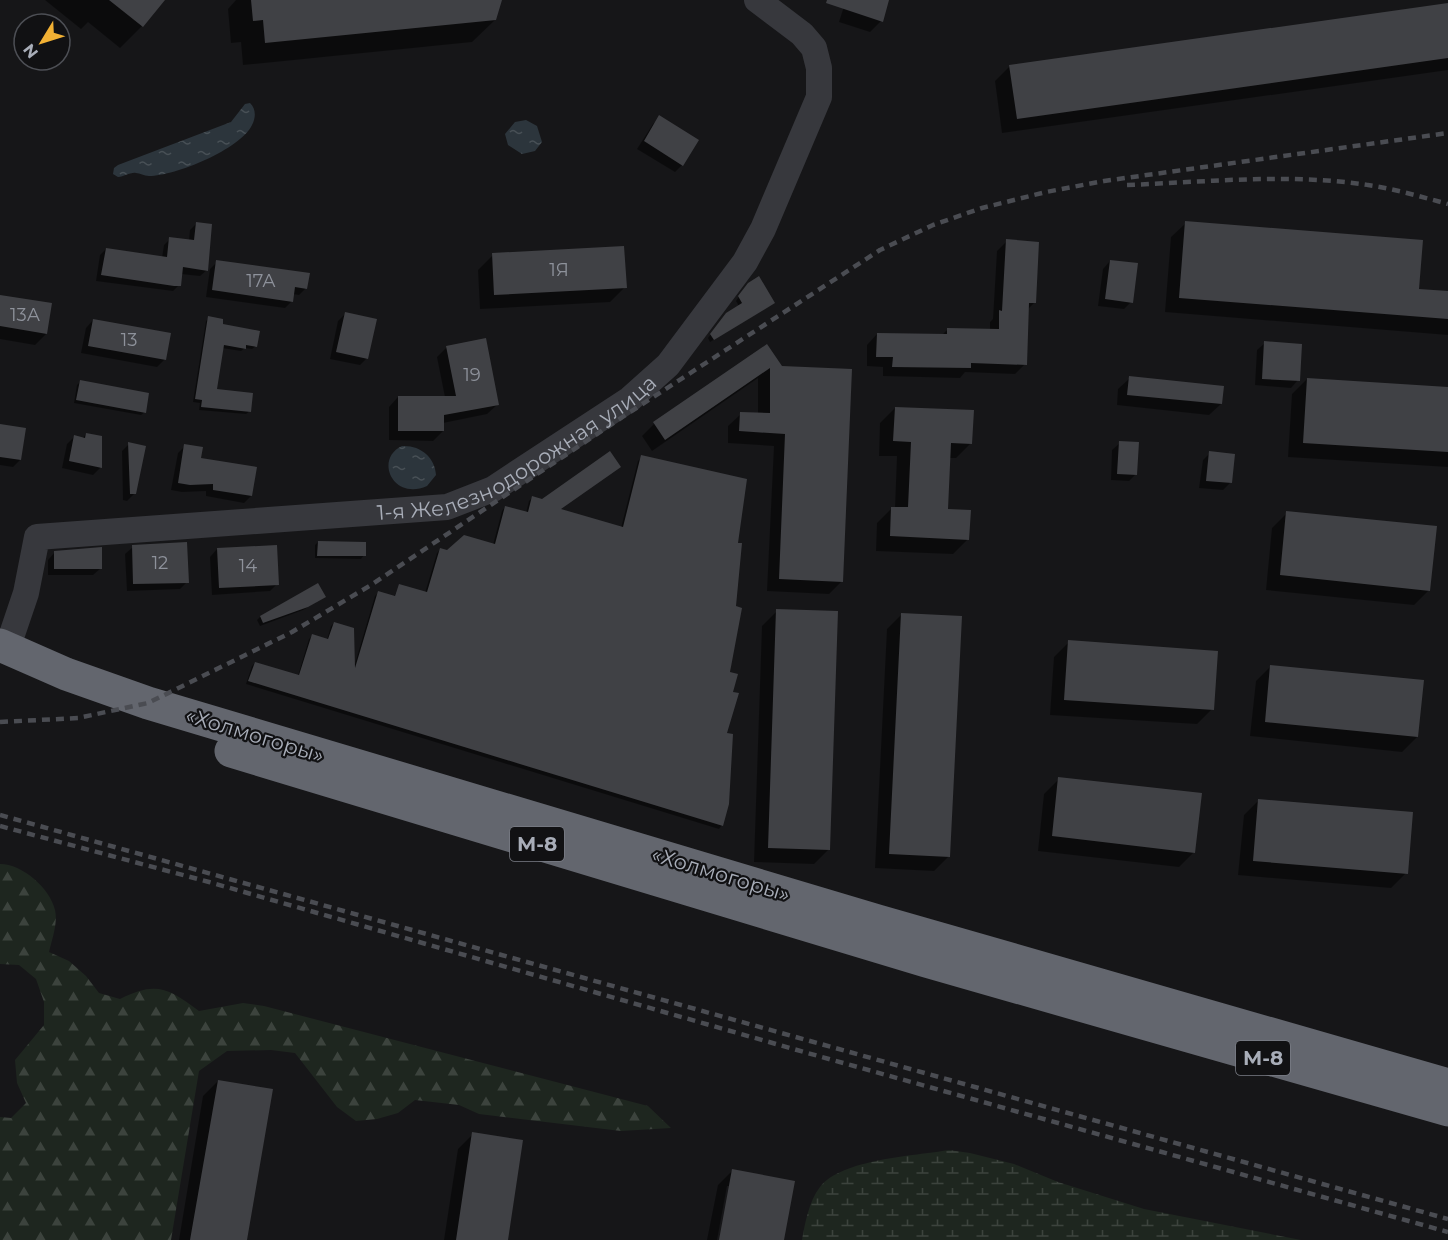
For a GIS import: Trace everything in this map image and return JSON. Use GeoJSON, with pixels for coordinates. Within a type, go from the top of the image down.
{"type":"FeatureCollection","features":[{"type":"Feature","properties":{"kind":"highway","name":"«Холмогоры»"},"geometry":{"type":"LineString","coordinates":[[2,655],[159,706],[889,925],[1448,1086]]}},
{"type":"Feature","properties":{"kind":"highway","name":"«Холмогоры»"},"geometry":{"type":"LineString","coordinates":[[2,655],[70,700],[349,788],[926,961],[1448,1110]]}},
{"type":"Feature","properties":{"kind":"street","name":"1-я Железнодорожная улица"},"geometry":{"type":"LineString","coordinates":[[2,655],[26,593],[37,537],[447,507],[493,489],[630,399],[668,365],[745,262],[763,229],[819,97],[819,68],[814,48],[802,34],[757,0]]}},
{"type":"Feature","properties":{"kind":"green space"},"geometry":{"type":"Polygon","coordinates":[[[0,864],[17,868],[41,886],[52,902],[56,915],[49,952],[69,961],[86,976],[99,993],[120,999],[143,990],[161,990],[170,992],[199,1011],[243,1003],[264,1006],[648,1106],[671,1128],[621,1131],[479,1114],[459,1105],[415,1100],[398,1113],[377,1119],[356,1121],[337,1107],[295,1053],[271,1050],[227,1051],[199,1071],[171,1240],[0,1240],[0,1117],[11,1118],[26,1103],[17,1083],[15,1060],[44,1025],[44,1002],[36,979],[19,965],[0,964],[0,864]]]}},
{"type":"Feature","properties":{"kind":"green space"},"geometry":{"type":"Polygon","coordinates":[[[949,1150],[1014,1164],[1058,1182],[1144,1209],[1301,1240],[802,1240],[810,1205],[820,1187],[830,1178],[845,1170],[880,1160],[949,1150]]]}},
{"type":"Feature","properties":{"kind":"water"},"geometry":{"type":"Polygon","coordinates":[[[250,103],[255,113],[252,125],[235,143],[206,160],[160,175],[147,176],[134,173],[118,177],[113,174],[114,168],[118,165],[231,122],[245,104],[250,103]]]}},
{"type":"Feature","properties":{"kind":"water"},"geometry":{"type":"Polygon","coordinates":[[[526,120],[537,126],[542,142],[535,151],[522,154],[508,145],[505,134],[515,122],[526,120]]]}},
{"type":"Feature","properties":{"kind":"water"},"geometry":{"type":"Polygon","coordinates":[[[402,446],[420,450],[430,458],[436,475],[427,486],[415,489],[405,488],[391,476],[389,460],[402,446]]]}},
{"type":"Feature","properties":{"kind":"building"},"geometry":{"type":"Polygon","coordinates":[[[109,0],[165,0],[143,27],[109,0]]]}},
{"type":"Feature","properties":{"kind":"building"},"geometry":{"type":"Polygon","coordinates":[[[251,0],[502,0],[496,20],[265,43],[263,20],[253,21],[251,0]]]}},
{"type":"Feature","properties":{"kind":"building"},"geometry":{"type":"Polygon","coordinates":[[[827,0],[889,0],[883,22],[826,3],[827,0]]]}},
{"type":"Feature","properties":{"kind":"building"},"geometry":{"type":"Polygon","coordinates":[[[1448,3],[1448,58],[1017,119],[1009,65],[1448,3]]]}},
{"type":"Feature","properties":{"kind":"building"},"geometry":{"type":"Polygon","coordinates":[[[659,115],[699,140],[683,166],[644,141],[659,115]]]}},
{"type":"Feature","properties":{"kind":"building"},"geometry":{"type":"Polygon","coordinates":[[[1185,221],[1423,240],[1419,289],[1448,291],[1448,319],[1179,298],[1185,221]]]}},
{"type":"Feature","properties":{"kind":"building"},"geometry":{"type":"Polygon","coordinates":[[[196,222],[212,224],[208,271],[183,267],[181,286],[101,275],[106,248],[167,257],[169,237],[194,240],[196,222]]]}},
{"type":"Feature","properties":{"kind":"building"},"geometry":{"type":"Polygon","coordinates":[[[1006,239],[1039,242],[1036,303],[1029,303],[1027,365],[971,363],[971,368],[892,367],[893,357],[876,357],[877,333],[947,334],[947,328],[999,329],[1006,239]]]}},
{"type":"Feature","properties":{"kind":"building"},"geometry":{"type":"Polygon","coordinates":[[[624,246],[627,288],[494,295],[492,253],[624,246]]]}},
{"type":"Feature","properties":{"kind":"building"},"geometry":{"type":"Polygon","coordinates":[[[216,260],[310,273],[307,289],[295,287],[293,302],[212,290],[216,260]]]}},
{"type":"Feature","properties":{"kind":"building"},"geometry":{"type":"Polygon","coordinates":[[[1110,260],[1138,263],[1133,303],[1105,299],[1110,260]]]}},
{"type":"Feature","properties":{"kind":"building"},"geometry":{"type":"Polygon","coordinates":[[[759,276],[775,303],[714,340],[710,334],[726,313],[742,303],[738,296],[748,283],[759,276]]]}},
{"type":"Feature","properties":{"kind":"building"},"geometry":{"type":"Polygon","coordinates":[[[0,295],[52,303],[47,334],[0,326],[0,295]]]}},
{"type":"Feature","properties":{"kind":"building"},"geometry":{"type":"Polygon","coordinates":[[[345,312],[377,319],[368,359],[336,352],[345,312]]]}},
{"type":"Feature","properties":{"kind":"building"},"geometry":{"type":"Polygon","coordinates":[[[208,316],[223,319],[223,324],[260,331],[257,347],[246,345],[246,349],[224,345],[217,389],[253,393],[251,412],[201,407],[202,400],[195,399],[208,316]]]}},
{"type":"Feature","properties":{"kind":"building"},"geometry":{"type":"Polygon","coordinates":[[[93,319],[171,333],[166,360],[88,346],[93,319]]]}},
{"type":"Feature","properties":{"kind":"building"},"geometry":{"type":"Polygon","coordinates":[[[486,338],[499,405],[444,415],[444,431],[398,431],[398,396],[456,396],[446,346],[486,338]]]}},
{"type":"Feature","properties":{"kind":"building"},"geometry":{"type":"Polygon","coordinates":[[[1264,341],[1302,344],[1300,381],[1262,379],[1264,341]]]}},
{"type":"Feature","properties":{"kind":"building"},"geometry":{"type":"Polygon","coordinates":[[[767,344],[782,366],[852,369],[843,582],[779,579],[785,434],[739,431],[740,412],[770,413],[770,368],[665,440],[653,422],[767,344]]]}},
{"type":"Feature","properties":{"kind":"building"},"geometry":{"type":"Polygon","coordinates":[[[1129,376],[1224,386],[1222,404],[1127,395],[1129,376]]]}},
{"type":"Feature","properties":{"kind":"building"},"geometry":{"type":"Polygon","coordinates":[[[1307,378],[1448,387],[1448,452],[1303,443],[1307,378]]]}},
{"type":"Feature","properties":{"kind":"building"},"geometry":{"type":"Polygon","coordinates":[[[80,380],[149,393],[146,413],[76,400],[80,380]]]}},
{"type":"Feature","properties":{"kind":"building"},"geometry":{"type":"Polygon","coordinates":[[[895,407],[974,410],[972,444],[951,443],[948,509],[971,510],[969,540],[890,536],[891,507],[908,507],[911,442],[893,441],[895,407]]]}},
{"type":"Feature","properties":{"kind":"building"},"geometry":{"type":"Polygon","coordinates":[[[0,424],[26,428],[21,460],[0,457],[0,424]]]}},
{"type":"Feature","properties":{"kind":"building"},"geometry":{"type":"Polygon","coordinates":[[[86,433],[102,436],[102,468],[69,461],[74,435],[85,438],[86,433]]]}},
{"type":"Feature","properties":{"kind":"building"},"geometry":{"type":"Polygon","coordinates":[[[1119,441],[1139,442],[1137,475],[1117,474],[1119,441]]]}},
{"type":"Feature","properties":{"kind":"building"},"geometry":{"type":"Polygon","coordinates":[[[128,442],[146,446],[136,494],[130,494],[128,442]]]}},
{"type":"Feature","properties":{"kind":"building"},"geometry":{"type":"Polygon","coordinates":[[[184,444],[203,447],[201,458],[257,467],[252,496],[213,490],[213,484],[178,483],[184,444]]]}},
{"type":"Feature","properties":{"kind":"building"},"geometry":{"type":"Polygon","coordinates":[[[610,451],[621,467],[561,509],[623,527],[641,455],[747,479],[738,543],[742,543],[736,606],[742,608],[730,672],[738,674],[733,692],[739,693],[727,733],[733,734],[729,804],[723,826],[248,681],[255,662],[299,675],[312,634],[328,639],[334,622],[354,628],[355,668],[378,591],[395,596],[399,584],[427,592],[440,548],[447,550],[464,535],[495,544],[505,506],[528,512],[532,496],[542,499],[610,451]]]}},
{"type":"Feature","properties":{"kind":"building"},"geometry":{"type":"Polygon","coordinates":[[[1209,451],[1235,454],[1232,483],[1206,481],[1209,451]]]}},
{"type":"Feature","properties":{"kind":"building"},"geometry":{"type":"Polygon","coordinates":[[[1286,511],[1437,526],[1430,591],[1280,575],[1286,511]]]}},
{"type":"Feature","properties":{"kind":"building"},"geometry":{"type":"Polygon","coordinates":[[[318,541],[366,542],[366,556],[317,556],[318,541]]]}},
{"type":"Feature","properties":{"kind":"building"},"geometry":{"type":"Polygon","coordinates":[[[187,542],[189,583],[133,584],[132,545],[187,542]]]}},
{"type":"Feature","properties":{"kind":"building"},"geometry":{"type":"Polygon","coordinates":[[[277,545],[279,585],[219,588],[217,548],[277,545]]]}},
{"type":"Feature","properties":{"kind":"building"},"geometry":{"type":"Polygon","coordinates":[[[102,547],[102,569],[54,569],[54,551],[102,547]]]}},
{"type":"Feature","properties":{"kind":"building"},"geometry":{"type":"Polygon","coordinates":[[[318,583],[326,597],[308,607],[263,623],[260,616],[318,583]]]}},
{"type":"Feature","properties":{"kind":"building"},"geometry":{"type":"Polygon","coordinates":[[[776,609],[838,611],[830,850],[768,848],[776,609]]]}},
{"type":"Feature","properties":{"kind":"building"},"geometry":{"type":"Polygon","coordinates":[[[901,613],[962,616],[950,857],[889,854],[901,613]]]}},
{"type":"Feature","properties":{"kind":"building"},"geometry":{"type":"Polygon","coordinates":[[[1068,640],[1218,651],[1214,710],[1064,700],[1068,640]]]}},
{"type":"Feature","properties":{"kind":"building"},"geometry":{"type":"Polygon","coordinates":[[[1270,665],[1424,680],[1418,737],[1265,722],[1270,665]]]}},
{"type":"Feature","properties":{"kind":"building"},"geometry":{"type":"Polygon","coordinates":[[[1058,777],[1202,793],[1195,853],[1052,836],[1058,777]]]}},
{"type":"Feature","properties":{"kind":"building"},"geometry":{"type":"Polygon","coordinates":[[[1258,799],[1413,812],[1408,874],[1253,861],[1258,799]]]}},
{"type":"Feature","properties":{"kind":"building"},"geometry":{"type":"Polygon","coordinates":[[[218,1080],[273,1089],[247,1240],[190,1240],[218,1080]]]}},
{"type":"Feature","properties":{"kind":"building"},"geometry":{"type":"Polygon","coordinates":[[[472,1132],[523,1140],[508,1240],[456,1240],[472,1132]]]}},
{"type":"Feature","properties":{"kind":"building"},"geometry":{"type":"Polygon","coordinates":[[[732,1169],[795,1181],[784,1240],[719,1240],[732,1169]]]}},
{"type":"Feature","properties":{"kind":"railway"},"geometry":{"type":"LineString","coordinates":[[0,722],[78,718],[148,703],[292,632],[371,585],[624,416],[880,250],[933,225],[982,208],[1104,181],[1448,133]]}},
{"type":"Feature","properties":{"kind":"railway"},"geometry":{"type":"LineString","coordinates":[[1127,185],[1248,179],[1338,181],[1408,193],[1448,204]]}},
{"type":"Feature","properties":{"kind":"railway"},"geometry":{"type":"LineString","coordinates":[[0,815],[1448,1219]]}},
{"type":"Feature","properties":{"kind":"railway"},"geometry":{"type":"LineString","coordinates":[[0,826],[209,882],[804,1052],[1448,1232]]}}]}
